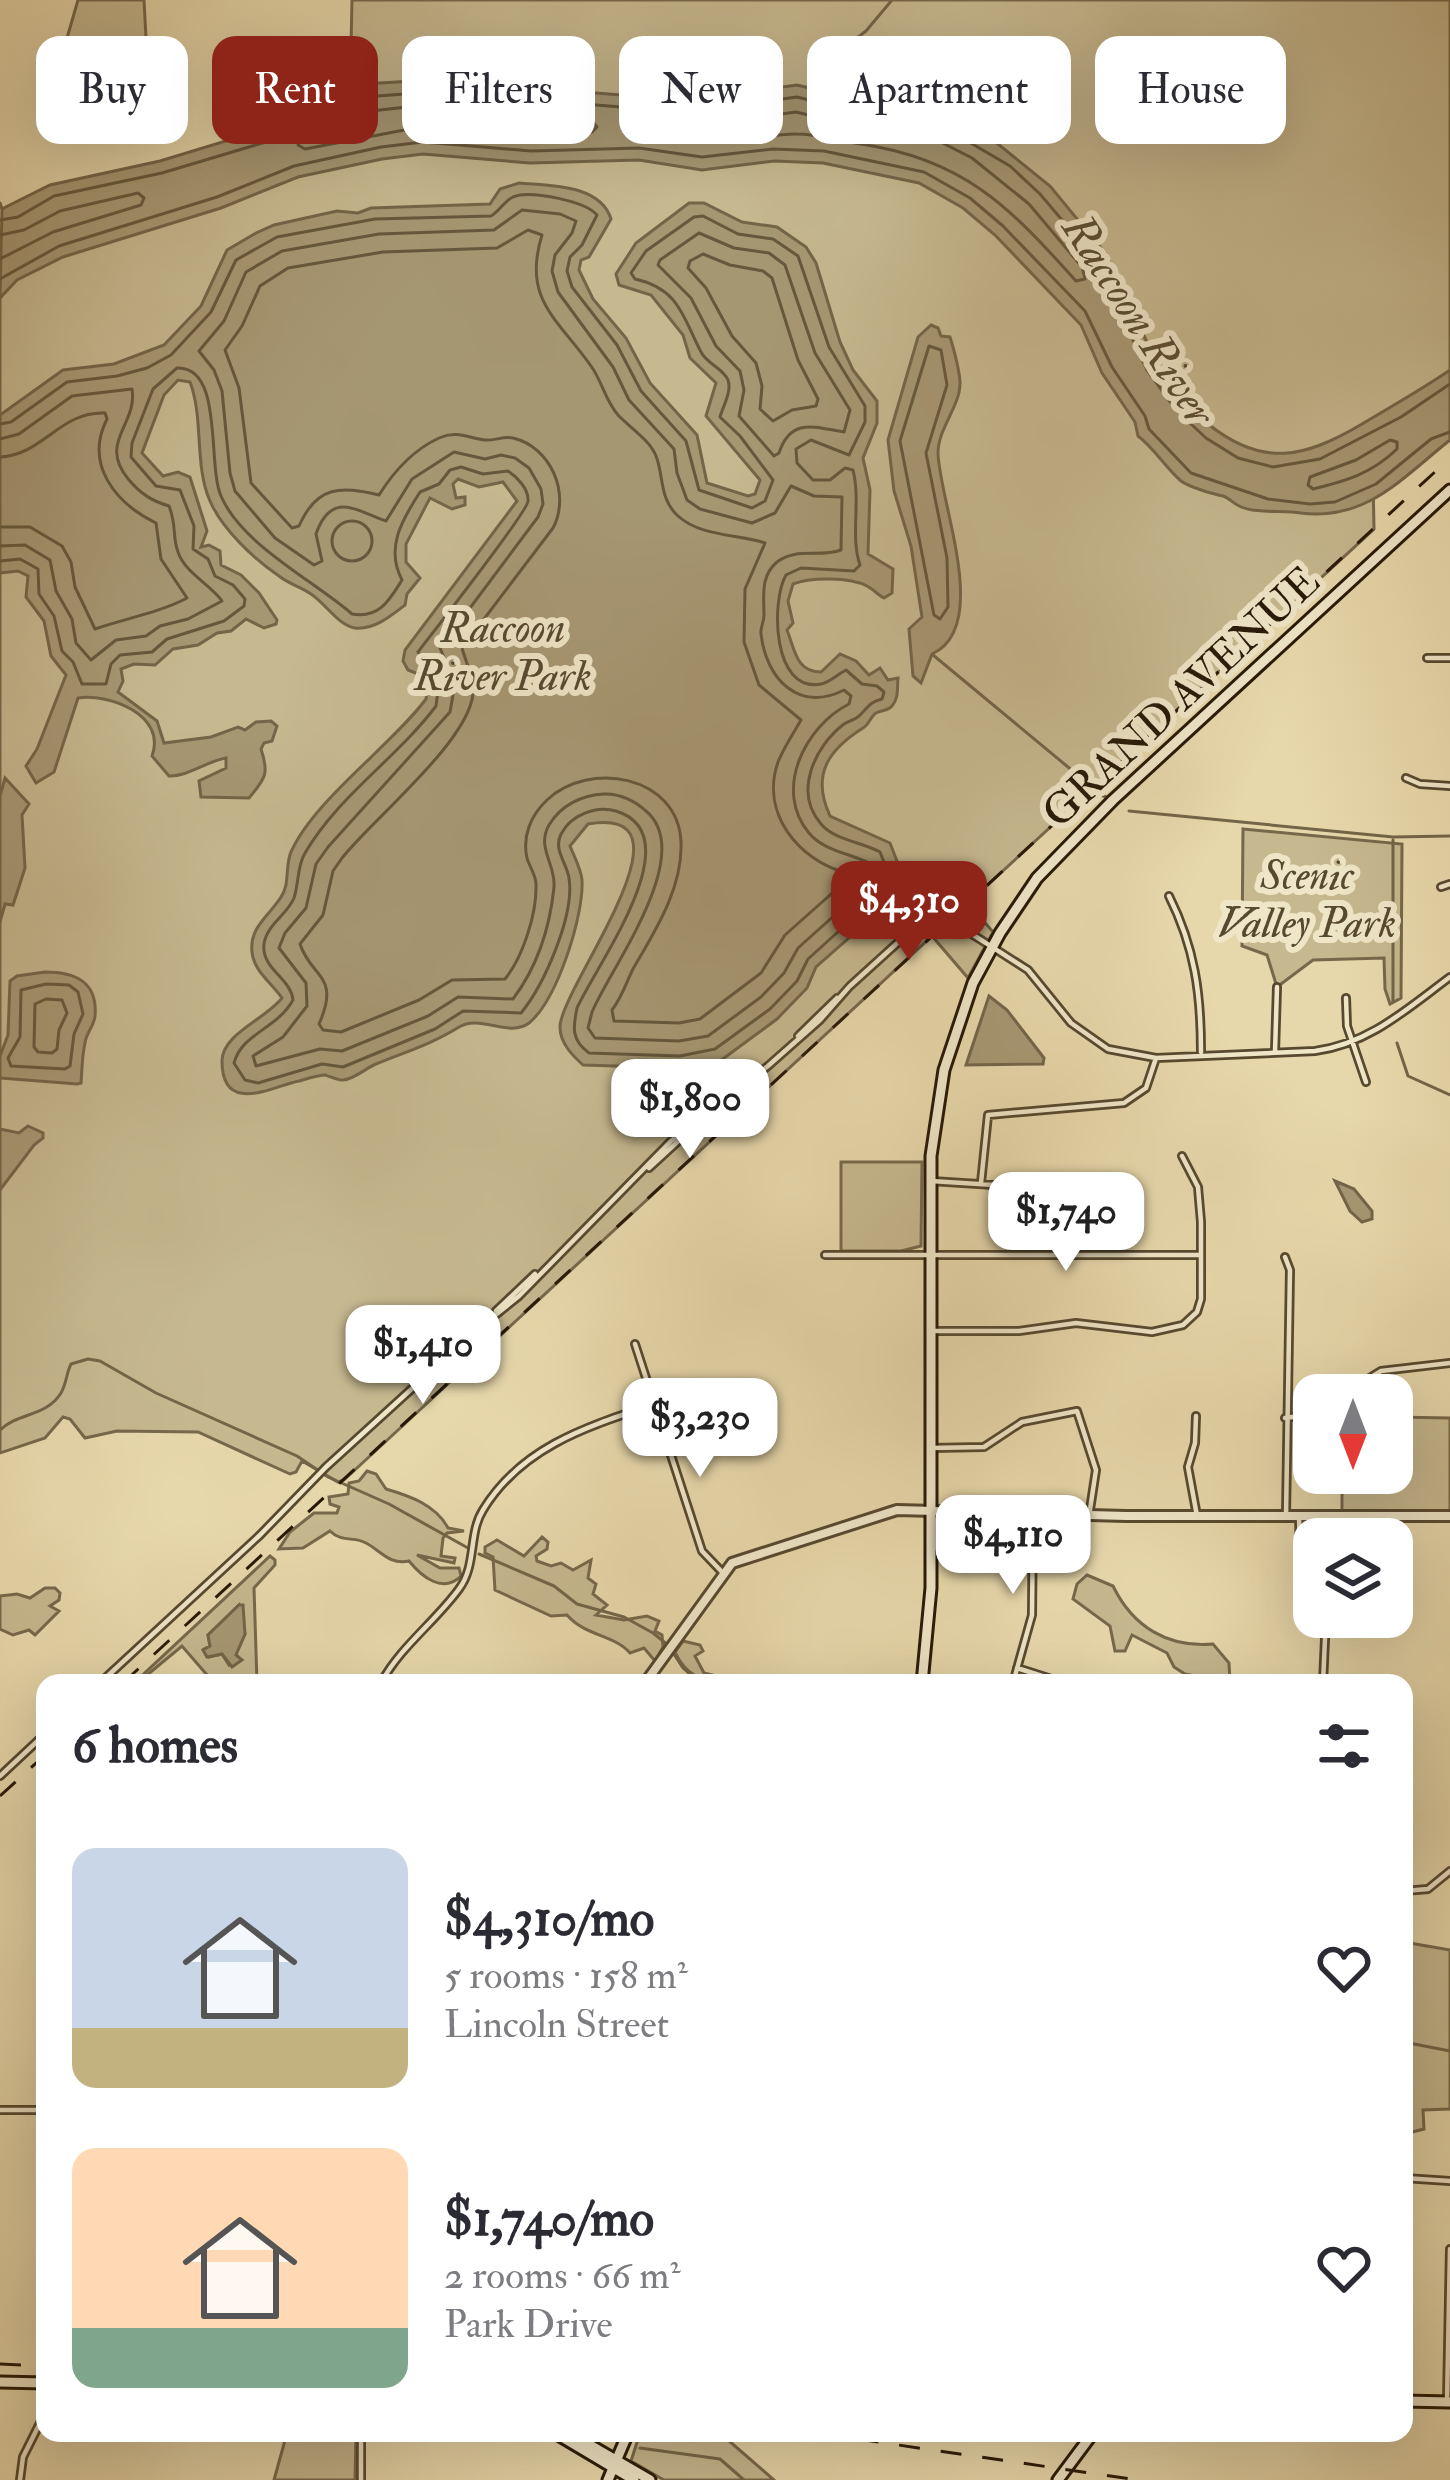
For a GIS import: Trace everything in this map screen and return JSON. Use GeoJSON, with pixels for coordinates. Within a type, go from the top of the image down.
{"type":"FeatureCollection","features":[{"type":"Feature","properties":{"kind":"main road","name":"GRAND AVENUE"},"geometry":{"type":"LineString","coordinates":[[923,1674],[931,1601],[934,1124],[959,1018],[993,946],[1036,878],[1113,800],[1450,490]]}},
{"type":"Feature","properties":{"kind":"main road"},"geometry":{"type":"LineString","coordinates":[[0,2382],[36,2383]]}},
{"type":"Feature","properties":{"kind":"main road"},"geometry":{"type":"LineString","coordinates":[[1413,2402],[1449,2402]]}},
{"type":"Feature","properties":{"kind":"main road"},"geometry":{"type":"LineString","coordinates":[[572,2442],[650,2480]]}},
{"type":"Feature","properties":{"kind":"main road"},"geometry":{"type":"LineString","coordinates":[[582,2442],[634,2480]]}},
{"type":"Feature","properties":{"kind":"main road"},"geometry":{"type":"LineString","coordinates":[[608,2480],[624,2442]]}},
{"type":"Feature","properties":{"kind":"main road"},"geometry":{"type":"LineString","coordinates":[[1058,2480],[1086,2442]]}},
{"type":"Feature","properties":{"kind":"street"},"geometry":{"type":"LineString","coordinates":[[1427,658],[1450,658]]}},
{"type":"Feature","properties":{"kind":"street"},"geometry":{"type":"LineString","coordinates":[[1406,778],[1450,786]]}},
{"type":"Feature","properties":{"kind":"street"},"geometry":{"type":"LineString","coordinates":[[1441,886],[1450,884]]}},
{"type":"Feature","properties":{"kind":"street"},"geometry":{"type":"LineString","coordinates":[[1169,896],[1194,956],[1200,989],[1201,1054]]}},
{"type":"Feature","properties":{"kind":"street"},"geometry":{"type":"LineString","coordinates":[[110,1674],[326,1467],[519,1296],[670,1141],[820,1021],[849,987],[937,907],[1028,970],[1090,1040],[1123,1054],[1156,1058],[1316,1051],[1354,1042],[1383,1026],[1450,977]]}},
{"type":"Feature","properties":{"kind":"street"},"geometry":{"type":"LineString","coordinates":[[1275,1052],[1277,987]]}},
{"type":"Feature","properties":{"kind":"street"},"geometry":{"type":"LineString","coordinates":[[1346,998],[1346,1019],[1366,1082]]}},
{"type":"Feature","properties":{"kind":"street"},"geometry":{"type":"LineString","coordinates":[[981,1183],[988,1115],[1124,1103],[1146,1088],[1156,1058]]}},
{"type":"Feature","properties":{"kind":"street"},"geometry":{"type":"LineString","coordinates":[[931,1331],[1019,1331],[1076,1323],[1126,1332],[1183,1325],[1197,1312],[1201,1299],[1201,1256],[1200,1196],[1182,1156]]}},
{"type":"Feature","properties":{"kind":"street"},"geometry":{"type":"LineString","coordinates":[[931,1181],[1024,1187],[1077,1178],[1104,1179]]}},
{"type":"Feature","properties":{"kind":"street"},"geometry":{"type":"LineString","coordinates":[[825,1255],[1201,1256]]}},
{"type":"Feature","properties":{"kind":"street"},"geometry":{"type":"LineString","coordinates":[[1285,1257],[1290,1270],[1286,1516]]}},
{"type":"Feature","properties":{"kind":"street"},"geometry":{"type":"LineString","coordinates":[[635,1344],[702,1551],[722,1572]]}},
{"type":"Feature","properties":{"kind":"street"},"geometry":{"type":"LineString","coordinates":[[1377,1374],[1450,1363]]}},
{"type":"Feature","properties":{"kind":"street"},"geometry":{"type":"LineString","coordinates":[[387,1674],[466,1578],[478,1521],[499,1490],[566,1434],[655,1404]]}},
{"type":"Feature","properties":{"kind":"street"},"geometry":{"type":"LineString","coordinates":[[931,1448],[984,1447],[1022,1422],[1077,1411],[1096,1470],[1089,1516]]}},
{"type":"Feature","properties":{"kind":"street"},"geometry":{"type":"LineString","coordinates":[[1196,1416],[1195,1443],[1187,1467],[1197,1516]]}},
{"type":"Feature","properties":{"kind":"street"},"geometry":{"type":"LineString","coordinates":[[1286,1418],[1293,1417]]}},
{"type":"Feature","properties":{"kind":"street"},"geometry":{"type":"LineString","coordinates":[[651,1674],[722,1572],[740,1559],[882,1514],[931,1509],[1089,1516],[1450,1516]]}},
{"type":"Feature","properties":{"kind":"street"},"geometry":{"type":"LineString","coordinates":[[1015,1674],[1032,1615],[1033,1514]]}},
{"type":"Feature","properties":{"kind":"street"},"geometry":{"type":"LineString","coordinates":[[1323,1674],[1325,1638]]}},
{"type":"Feature","properties":{"kind":"street"},"geometry":{"type":"LineString","coordinates":[[1017,1668],[1036,1674]]}},
{"type":"Feature","properties":{"kind":"street"},"geometry":{"type":"LineString","coordinates":[[0,1776],[36,1742]]}},
{"type":"Feature","properties":{"kind":"street"},"geometry":{"type":"LineString","coordinates":[[1413,1890],[1428,1888],[1450,1871]]}},
{"type":"Feature","properties":{"kind":"street"},"geometry":{"type":"LineString","coordinates":[[0,2110],[36,2110]]}},
{"type":"Feature","properties":{"kind":"street"},"geometry":{"type":"LineString","coordinates":[[1413,2178],[1450,2180]]}},
{"type":"Feature","properties":{"kind":"street"},"geometry":{"type":"LineString","coordinates":[[1449,2402],[1450,2249]]}},
{"type":"Feature","properties":{"kind":"street"},"geometry":{"type":"LineString","coordinates":[[20,2480],[25,2452],[36,2431]]}},
{"type":"Feature","properties":{"kind":"street"},"geometry":{"type":"LineString","coordinates":[[361,2442],[361,2480]]}},
{"type":"Feature","properties":{"kind":"green space"},"geometry":{"type":"Polygon","coordinates":[[[78,0],[144,0],[146,36],[68,36],[78,0]]]}},
{"type":"Feature","properties":{"kind":"green space"},"geometry":{"type":"Polygon","coordinates":[[[352,0],[1450,0],[1450,384],[1365,439],[1257,463],[1217,451],[1157,375],[1064,228],[829,144],[1071,144],[1071,36],[807,36],[807,136],[783,128],[783,36],[619,36],[619,95],[595,95],[595,36],[402,36],[402,93],[378,93],[378,36],[351,36],[352,0]]]}},
{"type":"Feature","properties":{"kind":"green space","name":"Raccoon River Park"},"geometry":{"type":"Polygon","coordinates":[[[783,141],[847,144],[1028,229],[1149,433],[1373,478],[1374,529],[968,903],[993,932],[968,978],[932,936],[344,1480],[338,1482],[302,1461],[290,1474],[198,1432],[117,1431],[85,1438],[63,1417],[45,1438],[0,1453],[0,274],[353,153],[783,141]]]}},
{"type":"Feature","properties":{"kind":"green space","name":"Scenic Valley Park"},"geometry":{"type":"Polygon","coordinates":[[[1243,829],[1402,844],[1401,998],[1390,1004],[1384,958],[1313,960],[1277,987],[1267,955],[1242,946],[1243,829]]]}},
{"type":"Feature","properties":{"kind":"green space"},"geometry":{"type":"Polygon","coordinates":[[[841,1162],[922,1162],[921,1246],[901,1251],[841,1251],[841,1162]]]}},
{"type":"Feature","properties":{"kind":"green space"},"geometry":{"type":"Polygon","coordinates":[[[1413,1417],[1450,1418],[1450,1514],[1342,1513],[1342,1494],[1413,1494],[1413,1417]]]}},
{"type":"Feature","properties":{"kind":"green space"},"geometry":{"type":"Polygon","coordinates":[[[367,1471],[376,1474],[386,1489],[429,1507],[448,1528],[464,1531],[443,1538],[441,1556],[455,1558],[454,1563],[417,1555],[440,1568],[459,1568],[461,1576],[447,1584],[433,1581],[409,1561],[391,1559],[366,1543],[330,1531],[303,1548],[279,1549],[290,1532],[314,1513],[337,1513],[339,1507],[330,1504],[329,1497],[348,1494],[349,1483],[359,1481],[367,1471]]]}},
{"type":"Feature","properties":{"kind":"green space"},"geometry":{"type":"Polygon","coordinates":[[[542,1537],[548,1542],[547,1549],[536,1556],[537,1561],[551,1566],[561,1563],[573,1570],[591,1560],[588,1578],[596,1584],[593,1594],[607,1605],[596,1615],[624,1620],[647,1616],[659,1621],[655,1631],[662,1635],[663,1647],[655,1661],[644,1648],[630,1653],[567,1615],[551,1616],[495,1590],[493,1557],[485,1553],[485,1547],[497,1540],[524,1556],[542,1537]]]}},
{"type":"Feature","properties":{"kind":"green space"},"geometry":{"type":"Polygon","coordinates":[[[270,1556],[275,1560],[254,1588],[257,1674],[206,1674],[182,1646],[144,1674],[270,1556]],[[239,1605],[208,1635],[210,1646],[204,1649],[209,1657],[222,1654],[229,1665],[238,1658],[245,1634],[239,1605]]]}},
{"type":"Feature","properties":{"kind":"green space"},"geometry":{"type":"Polygon","coordinates":[[[1087,1575],[1113,1586],[1131,1613],[1167,1638],[1213,1644],[1229,1663],[1230,1674],[1185,1674],[1174,1667],[1167,1653],[1132,1635],[1125,1651],[1115,1651],[1110,1626],[1073,1599],[1077,1584],[1087,1575]]]}},
{"type":"Feature","properties":{"kind":"green space"},"geometry":{"type":"Polygon","coordinates":[[[45,1588],[60,1593],[50,1606],[59,1611],[35,1635],[29,1630],[13,1635],[0,1629],[0,1596],[30,1598],[45,1588]]]}},
{"type":"Feature","properties":{"kind":"green space"},"geometry":{"type":"Polygon","coordinates":[[[683,1641],[700,1645],[703,1651],[695,1656],[708,1674],[689,1671],[675,1652],[683,1641]]]}},
{"type":"Feature","properties":{"kind":"green space"},"geometry":{"type":"Polygon","coordinates":[[[1413,1944],[1450,1950],[1450,2109],[1423,2110],[1424,2129],[1413,2132],[1413,1944]]]}},
{"type":"Feature","properties":{"kind":"green space"},"geometry":{"type":"Polygon","coordinates":[[[285,2442],[356,2442],[355,2480],[274,2480],[285,2442]]]}},
{"type":"Feature","properties":{"kind":"green space"},"geometry":{"type":"Polygon","coordinates":[[[637,2442],[730,2442],[774,2480],[664,2480],[631,2461],[637,2442]]]}},
{"type":"Feature","properties":{"kind":"water"},"geometry":{"type":"Polygon","coordinates":[[[402,82],[402,144],[595,144],[595,93],[619,95],[619,144],[783,144],[783,87],[797,85],[807,87],[807,144],[998,144],[1050,186],[1106,254],[1159,368],[1201,418],[1228,438],[1266,452],[1303,451],[1341,436],[1450,370],[1450,440],[1364,504],[1324,514],[1253,510],[1190,486],[1138,436],[1135,422],[1102,373],[1081,325],[995,235],[963,208],[919,183],[823,163],[774,161],[702,170],[639,160],[530,163],[423,154],[382,159],[298,177],[221,208],[63,257],[17,280],[0,298],[2,209],[50,185],[216,144],[378,144],[378,83],[402,82]]]}},
{"type":"Feature","properties":{"kind":"water"},"geometry":{"type":"Polygon","coordinates":[[[519,183],[572,189],[605,208],[611,219],[589,257],[581,260],[579,270],[593,299],[626,338],[650,383],[697,435],[707,483],[748,496],[755,494],[760,480],[706,416],[716,383],[690,358],[683,335],[651,295],[619,285],[616,274],[636,243],[689,203],[704,203],[742,222],[777,227],[806,247],[816,263],[840,342],[853,370],[877,401],[877,423],[863,458],[870,490],[868,554],[893,569],[892,593],[884,598],[860,583],[841,580],[793,584],[788,601],[793,623],[787,630],[806,668],[821,672],[840,654],[856,661],[869,675],[880,668],[888,680],[898,678],[894,703],[840,745],[826,765],[822,788],[830,816],[890,843],[905,882],[901,892],[816,967],[807,988],[777,1019],[720,1061],[680,1068],[583,1065],[564,1043],[560,1027],[618,903],[631,869],[633,842],[620,825],[588,824],[570,846],[582,880],[573,935],[559,977],[529,1023],[513,1028],[467,1024],[347,1079],[323,1075],[240,1093],[224,1078],[224,1051],[282,998],[256,966],[252,943],[257,928],[284,892],[291,852],[317,813],[426,699],[423,676],[408,670],[403,661],[405,650],[517,501],[503,482],[479,487],[458,479],[453,484],[456,498],[465,497],[465,505],[452,509],[430,498],[406,544],[406,562],[420,578],[405,605],[375,625],[349,626],[311,594],[259,561],[222,522],[205,487],[190,382],[178,380],[164,395],[142,453],[163,476],[178,472],[190,477],[207,531],[201,547],[209,545],[220,551],[221,565],[241,575],[277,620],[264,628],[246,619],[198,645],[173,649],[155,665],[121,669],[118,692],[157,721],[164,743],[271,721],[277,726],[272,741],[261,749],[264,775],[249,798],[201,797],[199,781],[226,768],[226,758],[169,776],[152,756],[151,729],[143,718],[119,703],[91,697],[78,698],[54,772],[36,783],[26,766],[66,675],[51,656],[44,621],[26,597],[28,576],[18,571],[0,573],[0,415],[63,370],[114,364],[164,345],[201,306],[227,250],[256,233],[337,211],[490,204],[500,189],[519,183]]]}},
{"type":"Feature","properties":{"kind":"water"},"geometry":{"type":"Polygon","coordinates":[[[931,325],[941,336],[950,337],[959,377],[957,399],[938,453],[961,591],[950,640],[932,654],[921,683],[913,676],[909,629],[922,617],[911,546],[894,491],[888,440],[918,337],[931,325]]]}},
{"type":"Feature","properties":{"kind":"water"},"geometry":{"type":"Polygon","coordinates":[[[5,778],[29,804],[22,815],[25,868],[13,905],[5,904],[0,922],[0,796],[5,778]]]}},
{"type":"Feature","properties":{"kind":"water"},"geometry":{"type":"Polygon","coordinates":[[[45,972],[74,977],[93,994],[95,1016],[86,1039],[81,1083],[0,1078],[10,981],[45,972]]]}},
{"type":"Feature","properties":{"kind":"water"},"geometry":{"type":"Polygon","coordinates":[[[989,996],[1007,1010],[1044,1058],[1043,1064],[966,1065],[989,996]]]}},
{"type":"Feature","properties":{"kind":"water"},"geometry":{"type":"Polygon","coordinates":[[[28,1126],[43,1133],[43,1138],[0,1190],[0,1129],[19,1133],[28,1126]]]}},
{"type":"Feature","properties":{"kind":"water"},"geometry":{"type":"Polygon","coordinates":[[[1335,1181],[1354,1189],[1372,1211],[1372,1219],[1362,1222],[1350,1211],[1335,1181]]]}},
{"type":"Feature","properties":{"kind":"water"},"geometry":{"type":"Polygon","coordinates":[[[243,1605],[245,1634],[236,1655],[242,1660],[232,1667],[222,1654],[207,1657],[203,1650],[210,1646],[208,1635],[243,1605]]]}},
{"type":"Feature","properties":{"kind":"waterway"},"geometry":{"type":"LineString","coordinates":[[860,36],[892,0]]}},
{"type":"Feature","properties":{"kind":"waterway"},"geometry":{"type":"LineString","coordinates":[[0,203],[2,209]]}},
{"type":"Feature","properties":{"kind":"waterway"},"geometry":{"type":"LineString","coordinates":[[933,655],[1074,772]]}},
{"type":"Feature","properties":{"kind":"waterway"},"geometry":{"type":"LineString","coordinates":[[1080,778],[1089,786]]}},
{"type":"Feature","properties":{"kind":"waterway"},"geometry":{"type":"LineString","coordinates":[[1094,792],[1106,797]]}},
{"type":"Feature","properties":{"kind":"waterway"},"geometry":{"type":"LineString","coordinates":[[1129,811],[1393,837],[1450,836]]}},
{"type":"Feature","properties":{"kind":"waterway"},"geometry":{"type":"LineString","coordinates":[[1393,840],[1393,1001]]}},
{"type":"Feature","properties":{"kind":"waterway"},"geometry":{"type":"LineString","coordinates":[[1397,1043],[1408,1076],[1450,1095]]}},
{"type":"Feature","properties":{"kind":"waterway"},"geometry":{"type":"LineString","coordinates":[[0,1430],[55,1401],[71,1364],[100,1361],[156,1393],[297,1456],[328,1477],[468,1548]]}},
{"type":"Feature","properties":{"kind":"waterway"},"geometry":{"type":"LineString","coordinates":[[479,1554],[554,1586],[577,1604],[624,1617],[653,1633],[690,1674]]}},
{"type":"Feature","properties":{"kind":"waterway"},"geometry":{"type":"LineString","coordinates":[[1413,2044],[1450,2051]]}},
{"type":"Feature","properties":{"kind":"waterway"},"geometry":{"type":"LineString","coordinates":[[640,2448],[720,2459],[744,2480]]}},
{"type":"Feature","properties":{"kind":"railway"},"geometry":{"type":"LineString","coordinates":[[133,1674],[1450,458]]}},
{"type":"Feature","properties":{"kind":"railway"},"geometry":{"type":"LineString","coordinates":[[0,1796],[36,1763]]}},
{"type":"Feature","properties":{"kind":"railway"},"geometry":{"type":"LineString","coordinates":[[0,2364],[36,2366]]}},
{"type":"Feature","properties":{"kind":"railway"},"geometry":{"type":"LineString","coordinates":[[878,2442],[1138,2480]]}},
{"type":"Feature","properties":{"kind":"water label","name":"Raccoon River"},"geometry":{"type":"Point","coordinates":[1140,319]}}]}
